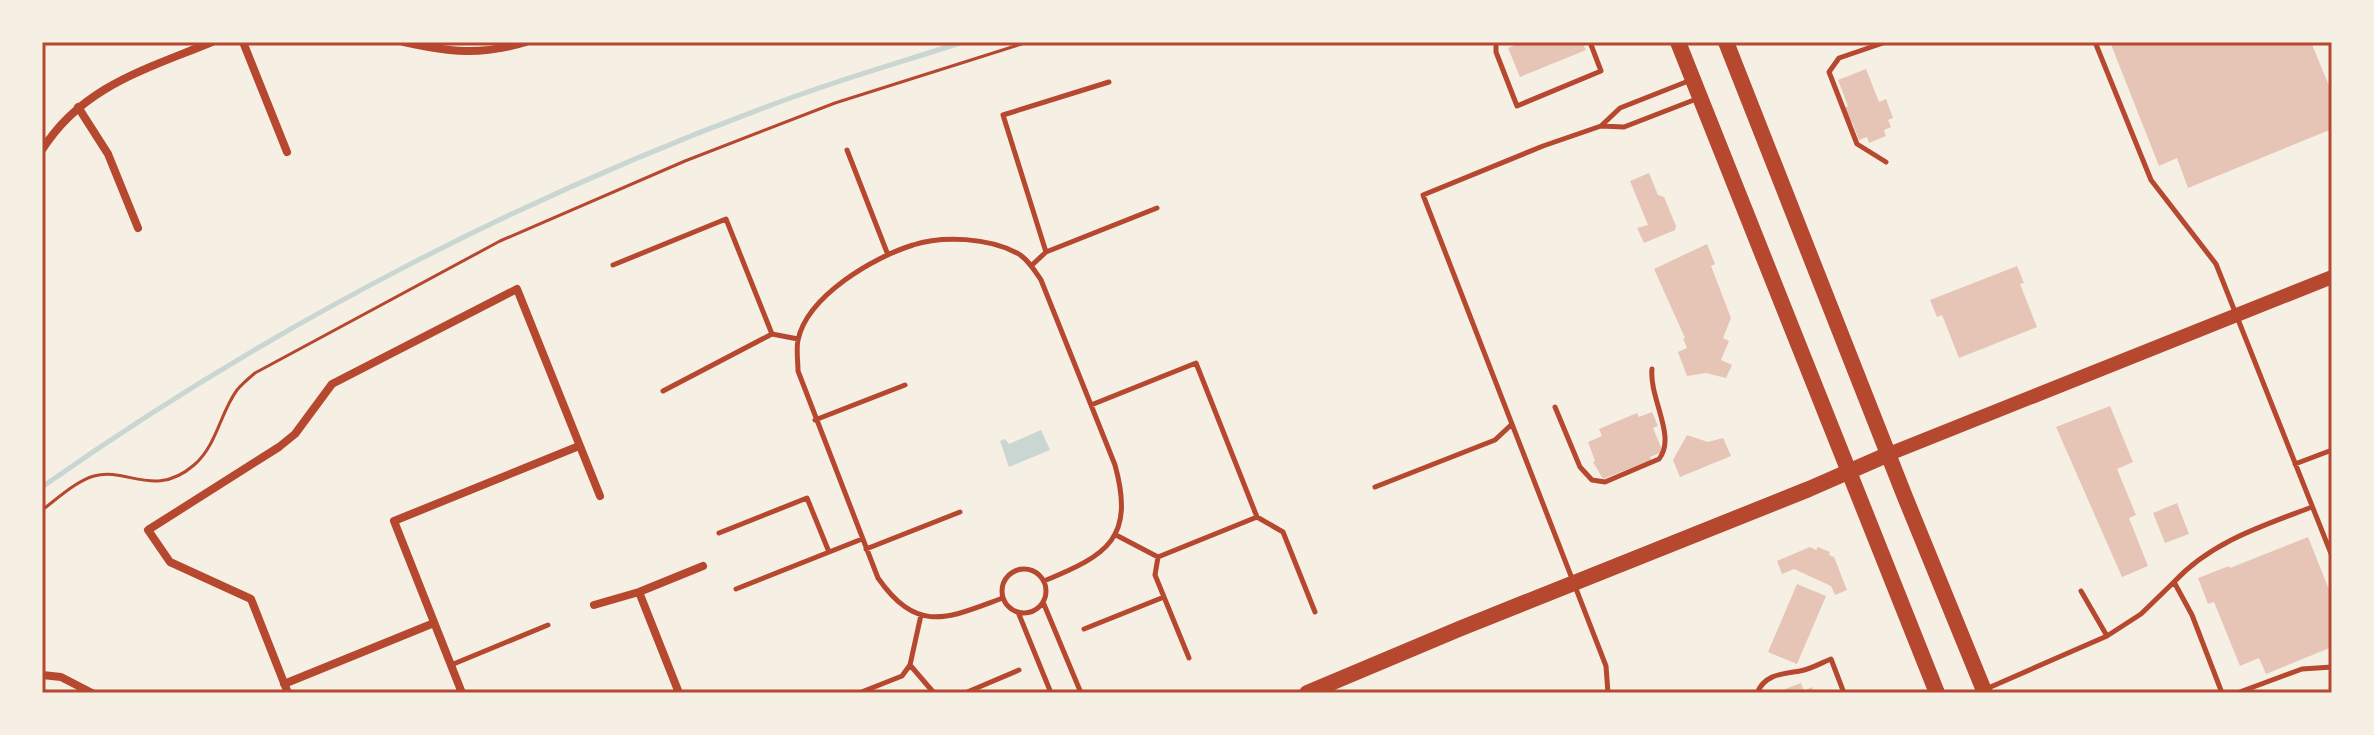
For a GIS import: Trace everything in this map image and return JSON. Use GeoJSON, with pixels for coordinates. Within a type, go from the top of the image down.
{"type":"FeatureCollection","features":[{"type":"Feature","properties":{"kind":"main road"},"geometry":{"type":"LineString","coordinates":[[1678,42],[1937,693]]}},
{"type":"Feature","properties":{"kind":"main road"},"geometry":{"type":"LineString","coordinates":[[1726,42],[1985,691]]}},
{"type":"Feature","properties":{"kind":"main road"},"geometry":{"type":"LineString","coordinates":[[1307,693],[1889,454],[2332,277]]}},
{"type":"Feature","properties":{"kind":"street"},"geometry":{"type":"LineString","coordinates":[[42,150],[64,120],[116,81],[212,42]]}},
{"type":"Feature","properties":{"kind":"street"},"geometry":{"type":"LineString","coordinates":[[243,42],[287,152]]}},
{"type":"Feature","properties":{"kind":"street"},"geometry":{"type":"LineString","coordinates":[[404,42],[447,51],[479,52],[526,42]]}},
{"type":"Feature","properties":{"kind":"street"},"geometry":{"type":"LineString","coordinates":[[78,107],[108,154],[138,228]]}},
{"type":"Feature","properties":{"kind":"street"},"geometry":{"type":"LineString","coordinates":[[434,623],[286,689],[251,599],[170,562],[148,530],[279,447],[295,434],[332,384],[517,289],[600,496]]}},
{"type":"Feature","properties":{"kind":"street"},"geometry":{"type":"LineString","coordinates":[[462,693],[394,521],[579,446]]}},
{"type":"Feature","properties":{"kind":"street"},"geometry":{"type":"LineString","coordinates":[[594,605],[639,592],[703,566]]}},
{"type":"Feature","properties":{"kind":"street"},"geometry":{"type":"LineString","coordinates":[[639,592],[679,693]]}},
{"type":"Feature","properties":{"kind":"street"},"geometry":{"type":"LineString","coordinates":[[42,675],[61,677],[92,693]]}},
{"type":"Feature","properties":{"kind":"lane"},"geometry":{"type":"LineString","coordinates":[[1496,42],[1496,52],[1517,106],[1601,71],[1590,42]]}},
{"type":"Feature","properties":{"kind":"lane"},"geometry":{"type":"LineString","coordinates":[[1886,42],[1839,58],[1829,72],[1857,144],[1886,162]]}},
{"type":"Feature","properties":{"kind":"lane"},"geometry":{"type":"LineString","coordinates":[[2095,42],[2144,166],[2216,264],[2332,556]]}},
{"type":"Feature","properties":{"kind":"lane"},"geometry":{"type":"LineString","coordinates":[[1601,126],[1620,108],[1692,79]]}},
{"type":"Feature","properties":{"kind":"lane"},"geometry":{"type":"LineString","coordinates":[[1046,252],[1003,115],[1109,82]]}},
{"type":"Feature","properties":{"kind":"lane"},"geometry":{"type":"LineString","coordinates":[[1608,693],[1606,666],[1423,195],[1543,146],[1601,126],[1624,127],[1700,97]]}},
{"type":"Feature","properties":{"kind":"lane"},"geometry":{"type":"LineString","coordinates":[[847,150],[888,255]]}},
{"type":"Feature","properties":{"kind":"lane"},"geometry":{"type":"LineString","coordinates":[[1031,266],[1046,252],[1157,208]]}},
{"type":"Feature","properties":{"kind":"lane"},"geometry":{"type":"LineString","coordinates":[[613,265],[726,219],[772,334]]}},
{"type":"Feature","properties":{"kind":"lane"},"geometry":{"type":"LineString","coordinates":[[1003,598],[957,616],[935,618],[906,609],[889,595],[866,549],[798,371],[798,339],[813,310],[838,284],[888,255],[915,244],[945,239],[987,243],[1018,253],[1041,280],[1115,465],[1122,491],[1122,518],[1116,534],[1101,552],[1083,565],[1044,581]]}},
{"type":"Feature","properties":{"kind":"lane"},"geometry":{"type":"LineString","coordinates":[[663,391],[772,334],[798,339]]}},
{"type":"Feature","properties":{"kind":"lane"},"geometry":{"type":"LineString","coordinates":[[1091,405],[1196,363],[1257,517],[1283,532],[1315,612]]}},
{"type":"Feature","properties":{"kind":"lane"},"geometry":{"type":"LineString","coordinates":[[1555,407],[1580,467],[1592,480],[1605,482],[1659,459],[1665,453],[1667,437],[1651,385],[1652,369]]}},
{"type":"Feature","properties":{"kind":"lane"},"geometry":{"type":"LineString","coordinates":[[815,420],[905,385]]}},
{"type":"Feature","properties":{"kind":"lane"},"geometry":{"type":"LineString","coordinates":[[1375,487],[1495,440],[1511,425]]}},
{"type":"Feature","properties":{"kind":"lane"},"geometry":{"type":"LineString","coordinates":[[2295,464],[2332,450]]}},
{"type":"Feature","properties":{"kind":"lane"},"geometry":{"type":"LineString","coordinates":[[719,533],[807,498],[829,552]]}},
{"type":"Feature","properties":{"kind":"lane"},"geometry":{"type":"LineString","coordinates":[[1985,691],[2107,636],[2141,614],[2206,553],[2226,541],[2312,507]]}},
{"type":"Feature","properties":{"kind":"lane"},"geometry":{"type":"LineString","coordinates":[[866,549],[960,512]]}},
{"type":"Feature","properties":{"kind":"lane"},"geometry":{"type":"LineString","coordinates":[[1158,557],[1257,517]]}},
{"type":"Feature","properties":{"kind":"lane"},"geometry":{"type":"LineString","coordinates":[[1116,534],[1158,557]]}},
{"type":"Feature","properties":{"kind":"lane"},"geometry":{"type":"LineString","coordinates":[[736,589],[862,539]]}},
{"type":"Feature","properties":{"kind":"lane"},"geometry":{"type":"LineString","coordinates":[[1158,557],[1155,575],[1189,658]]}},
{"type":"Feature","properties":{"kind":"lane"},"geometry":{"type":"LineString","coordinates":[[1016,570],[1035,572],[1044,581],[1046,592],[1043,602],[1035,610],[1018,612],[1009,607],[1003,598],[1006,578],[1016,570]]}},
{"type":"Feature","properties":{"kind":"lane"},"geometry":{"type":"LineString","coordinates":[[2174,582],[2192,615],[2222,693]]}},
{"type":"Feature","properties":{"kind":"lane"},"geometry":{"type":"LineString","coordinates":[[2081,591],[2107,636]]}},
{"type":"Feature","properties":{"kind":"lane"},"geometry":{"type":"LineString","coordinates":[[1084,629],[1164,597]]}},
{"type":"Feature","properties":{"kind":"lane"},"geometry":{"type":"LineString","coordinates":[[1043,602],[1081,693]]}},
{"type":"Feature","properties":{"kind":"lane"},"geometry":{"type":"LineString","coordinates":[[1018,612],[1051,693]]}},
{"type":"Feature","properties":{"kind":"lane"},"geometry":{"type":"LineString","coordinates":[[859,693],[902,676],[910,665],[921,615]]}},
{"type":"Feature","properties":{"kind":"lane"},"geometry":{"type":"LineString","coordinates":[[451,665],[548,625]]}},
{"type":"Feature","properties":{"kind":"lane"},"geometry":{"type":"LineString","coordinates":[[1757,693],[1765,680],[1783,673],[1803,671],[1831,659],[1844,693]]}},
{"type":"Feature","properties":{"kind":"lane"},"geometry":{"type":"LineString","coordinates":[[910,665],[934,693]]}},
{"type":"Feature","properties":{"kind":"lane"},"geometry":{"type":"LineString","coordinates":[[2237,693],[2302,669],[2332,667]]}},
{"type":"Feature","properties":{"kind":"lane"},"geometry":{"type":"LineString","coordinates":[[965,693],[1019,670]]}},
{"type":"Feature","properties":{"kind":"path"},"geometry":{"type":"LineString","coordinates":[[42,510],[93,476],[150,483],[170,478],[193,466],[210,447],[237,391],[255,373],[500,241],[685,161],[835,103],[1028,42]]}},
{"type":"Feature","properties":{"kind":"shaded area"},"geometry":{"type":"Polygon","coordinates":[[[1041,430],[1050,450],[1009,467],[1000,441],[1005,439],[1009,444],[1041,430]]]}},
{"type":"Feature","properties":{"kind":"building"},"geometry":{"type":"Polygon","coordinates":[[[1522,42],[1582,42],[1586,50],[1520,77],[1508,48],[1522,42]]]}},
{"type":"Feature","properties":{"kind":"building"},"geometry":{"type":"Polygon","coordinates":[[[2110,42],[2311,42],[2332,93],[2332,129],[2188,188],[2177,158],[2159,166],[2110,42]]]}},
{"type":"Feature","properties":{"kind":"building"},"geometry":{"type":"Polygon","coordinates":[[[1866,69],[1879,102],[1886,99],[1893,118],[1888,120],[1891,127],[1884,130],[1886,136],[1869,143],[1867,137],[1859,140],[1852,122],[1849,123],[1843,108],[1848,106],[1838,80],[1866,69]]]}},
{"type":"Feature","properties":{"kind":"building"},"geometry":{"type":"Polygon","coordinates":[[[1649,173],[1658,195],[1664,197],[1676,226],[1675,230],[1644,243],[1637,228],[1648,225],[1630,181],[1649,173]]]}},
{"type":"Feature","properties":{"kind":"building"},"geometry":{"type":"Polygon","coordinates":[[[1707,244],[1715,264],[1711,266],[1731,318],[1723,338],[1729,341],[1721,360],[1732,365],[1726,378],[1706,373],[1687,376],[1678,352],[1687,348],[1685,338],[1654,269],[1707,244]]]}},
{"type":"Feature","properties":{"kind":"building"},"geometry":{"type":"Polygon","coordinates":[[[2017,266],[2024,283],[2020,284],[2037,327],[1959,358],[1942,315],[1937,317],[1930,300],[2017,266]]]}},
{"type":"Feature","properties":{"kind":"building"},"geometry":{"type":"Polygon","coordinates":[[[2110,406],[2133,462],[2117,469],[2136,515],[2129,518],[2148,566],[2122,577],[2056,427],[2110,406]]]}},
{"type":"Feature","properties":{"kind":"building"},"geometry":{"type":"Polygon","coordinates":[[[1652,412],[1658,426],[1653,428],[1663,452],[1603,479],[1593,462],[1588,442],[1602,436],[1599,429],[1637,413],[1639,417],[1652,412]]]}},
{"type":"Feature","properties":{"kind":"building"},"geometry":{"type":"Polygon","coordinates":[[[1687,435],[1708,442],[1723,438],[1731,456],[1680,477],[1673,460],[1687,435]]]}},
{"type":"Feature","properties":{"kind":"building"},"geometry":{"type":"Polygon","coordinates":[[[2177,503],[2189,534],[2165,543],[2153,513],[2177,503]]]}},
{"type":"Feature","properties":{"kind":"building"},"geometry":{"type":"Polygon","coordinates":[[[2308,537],[2332,597],[2332,647],[2266,674],[2259,658],[2240,666],[2214,602],[2208,604],[2198,578],[2308,537]]]}},
{"type":"Feature","properties":{"kind":"building"},"geometry":{"type":"Polygon","coordinates":[[[1810,547],[1830,552],[1847,590],[1835,595],[1831,586],[1794,569],[1782,574],[1777,561],[1810,547]]]}},
{"type":"Feature","properties":{"kind":"building"},"geometry":{"type":"Polygon","coordinates":[[[1797,584],[1826,596],[1797,664],[1768,652],[1797,584]]]}},
{"type":"Feature","properties":{"kind":"building"},"geometry":{"type":"Polygon","coordinates":[[[1801,683],[1804,691],[1812,687],[1814,693],[1787,693],[1785,689],[1801,683]]]}},
{"type":"Feature","properties":{"kind":"waterway"},"geometry":{"type":"LineString","coordinates":[[42,487],[130,427],[312,317],[501,219],[697,134],[817,89],[963,42]]}}]}
